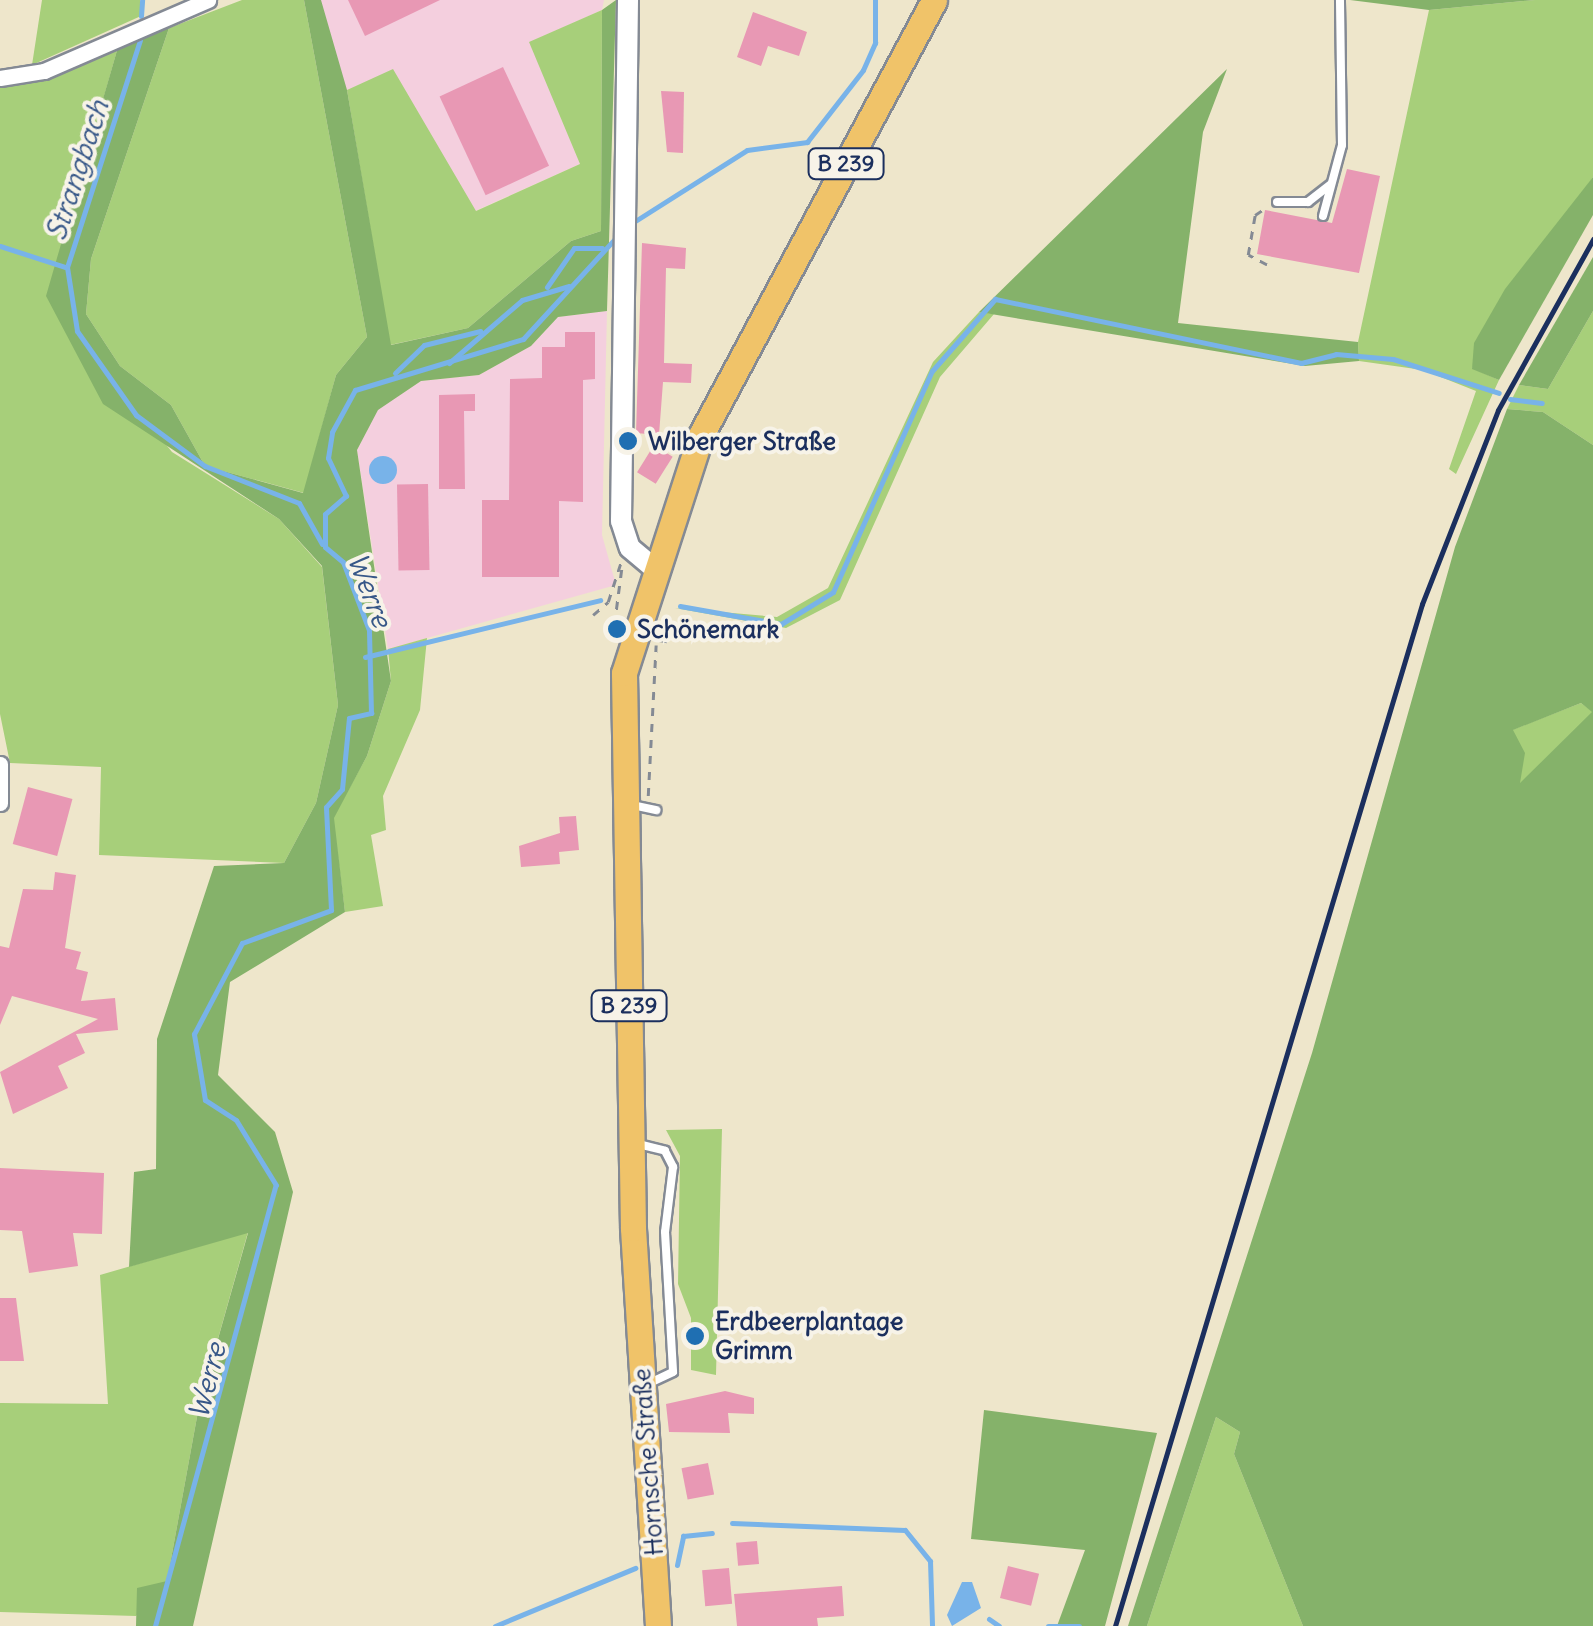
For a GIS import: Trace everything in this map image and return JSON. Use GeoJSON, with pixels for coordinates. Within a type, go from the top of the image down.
{"type":"FeatureCollection","features":[{"type":"Feature","properties":{"kind":"main road","name":"B 239"},"geometry":{"type":"LineString","coordinates":[[631,1143],[635,894],[627,805],[630,713],[623,680],[624,649],[687,466],[757,327],[882,114],[934,0]]}},
{"type":"Feature","properties":{"kind":"main road","name":"Hornsche Straße"},"geometry":{"type":"LineString","coordinates":[[631,1143],[642,1384],[658,1521],[658,1626]]}},
{"type":"Feature","properties":{"kind":"street"},"geometry":{"type":"LineString","coordinates":[[0,78],[44,71],[208,0]]}},
{"type":"Feature","properties":{"kind":"street"},"geometry":{"type":"LineString","coordinates":[[628,0],[621,521],[625,554],[652,567]]}},
{"type":"Feature","properties":{"kind":"street"},"geometry":{"type":"LineString","coordinates":[[0,764],[0,803]]}},
{"type":"Feature","properties":{"kind":"lane"},"geometry":{"type":"LineString","coordinates":[[1323,216],[1342,145],[1340,0]]}},
{"type":"Feature","properties":{"kind":"lane"},"geometry":{"type":"LineString","coordinates":[[1277,202],[1308,202],[1332,182]]}},
{"type":"Feature","properties":{"kind":"lane"},"geometry":{"type":"LineString","coordinates":[[627,805],[656,810]]}},
{"type":"Feature","properties":{"kind":"lane"},"geometry":{"type":"LineString","coordinates":[[631,1143],[657,1146],[673,1166],[665,1232],[673,1372],[642,1384]]}},
{"type":"Feature","properties":{"kind":"path"},"geometry":{"type":"LineString","coordinates":[[1267,265],[1248,256],[1255,214],[1277,202]]}},
{"type":"Feature","properties":{"kind":"path"},"geometry":{"type":"LineString","coordinates":[[593,615],[608,602],[625,554]]}},
{"type":"Feature","properties":{"kind":"path"},"geometry":{"type":"LineString","coordinates":[[624,649],[625,554]]}},
{"type":"Feature","properties":{"kind":"shaded area"},"geometry":{"type":"Polygon","coordinates":[[[304,0],[604,0],[602,10],[530,42],[580,164],[475,211],[393,70],[327,99],[304,0]]]}},
{"type":"Feature","properties":{"kind":"shaded area"},"geometry":{"type":"Polygon","coordinates":[[[607,311],[602,535],[616,585],[388,649],[357,450],[377,410],[421,381],[479,375],[531,346],[558,317],[607,311]]]}},
{"type":"Feature","properties":{"kind":"green space"},"geometry":{"type":"Polygon","coordinates":[[[42,0],[140,0],[141,16],[32,65],[42,0]]]}},
{"type":"Feature","properties":{"kind":"green space"},"geometry":{"type":"Polygon","coordinates":[[[242,0],[304,0],[367,337],[336,375],[304,493],[205,466],[171,405],[120,366],[86,314],[91,259],[169,28],[242,0]]]}},
{"type":"Feature","properties":{"kind":"green space"},"geometry":{"type":"Polygon","coordinates":[[[304,0],[321,0],[347,90],[391,345],[468,328],[571,241],[601,231],[602,10],[616,0],[607,311],[558,317],[531,346],[479,375],[421,381],[378,410],[357,450],[391,681],[367,756],[334,818],[345,912],[230,982],[218,1075],[275,1132],[293,1192],[193,1626],[136,1626],[137,1588],[167,1581],[199,1406],[248,1233],[129,1267],[134,1172],[156,1169],[157,1039],[214,866],[284,863],[316,803],[338,705],[322,566],[279,519],[103,404],[46,296],[118,47],[169,28],[91,259],[86,314],[120,366],[171,405],[205,466],[303,493],[336,375],[367,337],[304,0]]]}},
{"type":"Feature","properties":{"kind":"green space"},"geometry":{"type":"Polygon","coordinates":[[[1350,0],[1535,0],[1429,10],[1350,0]]]}},
{"type":"Feature","properties":{"kind":"green space"},"geometry":{"type":"Polygon","coordinates":[[[1535,0],[1593,0],[1593,177],[1472,368],[1499,380],[1456,474],[1449,469],[1476,391],[1423,370],[1359,361],[1358,342],[1429,10],[1535,0]]]}},
{"type":"Feature","properties":{"kind":"green space"},"geometry":{"type":"Polygon","coordinates":[[[602,10],[601,231],[571,241],[468,328],[390,345],[347,90],[393,69],[476,211],[580,164],[529,42],[602,10]]]}},
{"type":"Feature","properties":{"kind":"green space"},"geometry":{"type":"Polygon","coordinates":[[[118,47],[47,296],[172,452],[279,519],[322,567],[338,705],[316,803],[284,863],[99,855],[101,767],[10,763],[0,714],[0,88],[118,47]]]}},
{"type":"Feature","properties":{"kind":"green space"},"geometry":{"type":"Polygon","coordinates":[[[1227,69],[1203,132],[1178,323],[1358,342],[1359,361],[1305,366],[979,312],[1227,69]]]}},
{"type":"Feature","properties":{"kind":"green space"},"geometry":{"type":"Polygon","coordinates":[[[1593,177],[1593,215],[1499,380],[1472,369],[1474,343],[1505,289],[1593,177]]]}},
{"type":"Feature","properties":{"kind":"green space"},"geometry":{"type":"Polygon","coordinates":[[[1593,257],[1593,311],[1548,389],[1519,385],[1593,257]]]}},
{"type":"Feature","properties":{"kind":"green space"},"geometry":{"type":"Polygon","coordinates":[[[1593,311],[1593,445],[1543,412],[1507,409],[1519,385],[1548,389],[1593,311]]]}},
{"type":"Feature","properties":{"kind":"green space"},"geometry":{"type":"Polygon","coordinates":[[[979,312],[994,314],[940,377],[840,600],[786,628],[675,608],[777,617],[828,588],[933,362],[979,312]]]}},
{"type":"Feature","properties":{"kind":"green space"},"geometry":{"type":"Polygon","coordinates":[[[1507,409],[1543,412],[1593,445],[1593,1626],[1303,1626],[1234,1454],[1240,1432],[1216,1417],[1147,1626],[1128,1626],[1312,1053],[1455,547],[1507,409]],[[1581,703],[1513,730],[1525,753],[1520,783],[1592,712],[1581,703]]]}},
{"type":"Feature","properties":{"kind":"green space"},"geometry":{"type":"Polygon","coordinates":[[[427,638],[420,710],[383,796],[386,830],[371,835],[383,906],[345,912],[333,818],[367,756],[391,681],[388,649],[427,638]]]}},
{"type":"Feature","properties":{"kind":"green space"},"geometry":{"type":"Polygon","coordinates":[[[1581,703],[1593,712],[1520,784],[1512,730],[1581,703]]]}},
{"type":"Feature","properties":{"kind":"green space"},"geometry":{"type":"Polygon","coordinates":[[[722,1129],[716,1375],[691,1370],[691,1318],[678,1284],[680,1156],[666,1130],[722,1129]]]}},
{"type":"Feature","properties":{"kind":"green space"},"geometry":{"type":"Polygon","coordinates":[[[248,1232],[199,1406],[167,1581],[136,1616],[0,1612],[0,1403],[108,1404],[100,1275],[248,1232]]]}},
{"type":"Feature","properties":{"kind":"green space"},"geometry":{"type":"Polygon","coordinates":[[[984,1410],[1157,1433],[1105,1626],[1057,1626],[1085,1550],[971,1539],[984,1410]]]}},
{"type":"Feature","properties":{"kind":"green space"},"geometry":{"type":"Polygon","coordinates":[[[1216,1417],[1240,1432],[1234,1454],[1303,1626],[1147,1626],[1216,1417]]]}},
{"type":"Feature","properties":{"kind":"water"},"geometry":{"type":"Polygon","coordinates":[[[383,456],[393,460],[397,470],[393,480],[383,484],[373,480],[369,470],[373,460],[383,456]]]}},
{"type":"Feature","properties":{"kind":"water"},"geometry":{"type":"Polygon","coordinates":[[[962,1582],[972,1582],[981,1608],[952,1626],[947,1615],[962,1582]]]}},
{"type":"Feature","properties":{"kind":"building"},"geometry":{"type":"Polygon","coordinates":[[[348,0],[440,0],[365,36],[348,0]]]}},
{"type":"Feature","properties":{"kind":"building"},"geometry":{"type":"Polygon","coordinates":[[[753,12],[807,32],[799,56],[768,46],[761,66],[737,57],[753,12]]]}},
{"type":"Feature","properties":{"kind":"building"},"geometry":{"type":"Polygon","coordinates":[[[503,67],[549,166],[486,195],[440,97],[503,67]]]}},
{"type":"Feature","properties":{"kind":"building"},"geometry":{"type":"Polygon","coordinates":[[[661,91],[684,92],[683,153],[667,152],[661,91]]]}},
{"type":"Feature","properties":{"kind":"building"},"geometry":{"type":"Polygon","coordinates":[[[1347,169],[1380,176],[1359,273],[1257,254],[1265,210],[1332,223],[1347,169]]]}},
{"type":"Feature","properties":{"kind":"building"},"geometry":{"type":"Polygon","coordinates":[[[642,243],[686,248],[685,269],[666,268],[664,363],[692,364],[691,383],[663,382],[659,435],[636,433],[642,243]]]}},
{"type":"Feature","properties":{"kind":"building"},"geometry":{"type":"Polygon","coordinates":[[[565,332],[595,332],[595,379],[583,380],[583,502],[559,501],[559,577],[482,577],[482,500],[509,500],[510,379],[542,378],[542,347],[565,347],[565,332]]]}},
{"type":"Feature","properties":{"kind":"building"},"geometry":{"type":"Polygon","coordinates":[[[475,394],[475,411],[464,411],[465,489],[439,489],[439,395],[475,394]]]}},
{"type":"Feature","properties":{"kind":"building"},"geometry":{"type":"Polygon","coordinates":[[[654,445],[673,457],[656,484],[637,472],[654,445]]]}},
{"type":"Feature","properties":{"kind":"building"},"geometry":{"type":"Polygon","coordinates":[[[428,484],[430,570],[399,571],[397,485],[428,484]]]}},
{"type":"Feature","properties":{"kind":"building"},"geometry":{"type":"Polygon","coordinates":[[[28,787],[72,799],[57,856],[13,844],[28,787]]]}},
{"type":"Feature","properties":{"kind":"building"},"geometry":{"type":"Polygon","coordinates":[[[576,816],[579,850],[559,852],[560,864],[521,867],[519,846],[560,833],[559,817],[576,816]]]}},
{"type":"Feature","properties":{"kind":"building"},"geometry":{"type":"Polygon","coordinates":[[[55,872],[76,875],[65,948],[81,952],[76,969],[88,972],[81,1001],[115,998],[118,1030],[76,1034],[85,1053],[58,1066],[68,1088],[13,1114],[0,1072],[98,1019],[12,996],[0,1025],[0,946],[9,948],[23,889],[53,890],[55,872]]]}},
{"type":"Feature","properties":{"kind":"building"},"geometry":{"type":"Polygon","coordinates":[[[0,1168],[104,1173],[102,1234],[73,1233],[78,1266],[29,1273],[22,1231],[0,1230],[0,1168]]]}},
{"type":"Feature","properties":{"kind":"building"},"geometry":{"type":"Polygon","coordinates":[[[0,1298],[16,1298],[24,1361],[0,1361],[0,1298]]]}},
{"type":"Feature","properties":{"kind":"building"},"geometry":{"type":"Polygon","coordinates":[[[725,1391],[754,1398],[754,1414],[728,1413],[730,1433],[669,1432],[666,1404],[725,1391]]]}},
{"type":"Feature","properties":{"kind":"building"},"geometry":{"type":"Polygon","coordinates":[[[708,1463],[714,1494],[688,1500],[681,1468],[708,1463]]]}},
{"type":"Feature","properties":{"kind":"building"},"geometry":{"type":"Polygon","coordinates":[[[757,1541],[759,1564],[738,1566],[736,1543],[757,1541]]]}},
{"type":"Feature","properties":{"kind":"building"},"geometry":{"type":"Polygon","coordinates":[[[1008,1566],[1039,1574],[1031,1606],[1000,1598],[1008,1566]]]}},
{"type":"Feature","properties":{"kind":"building"},"geometry":{"type":"Polygon","coordinates":[[[729,1568],[732,1604],[705,1606],[702,1570],[729,1568]]]}},
{"type":"Feature","properties":{"kind":"building"},"geometry":{"type":"Polygon","coordinates":[[[842,1586],[844,1616],[817,1618],[818,1626],[737,1626],[734,1594],[842,1586]]]}},
{"type":"Feature","properties":{"kind":"waterway","name":"Strangbach"},"geometry":{"type":"LineString","coordinates":[[141,16],[142,0]]}},
{"type":"Feature","properties":{"kind":"waterway","name":"Werre"},"geometry":{"type":"LineString","coordinates":[[632,223],[747,150],[807,142],[863,70],[875,43],[875,0]]}},
{"type":"Feature","properties":{"kind":"waterway","name":"Strangbach"},"geometry":{"type":"LineString","coordinates":[[140,40],[67,267],[77,331],[136,415],[205,466],[299,503],[322,544]]}},
{"type":"Feature","properties":{"kind":"waterway","name":"Werre"},"geometry":{"type":"LineString","coordinates":[[155,1626],[276,1185],[236,1120],[205,1100],[194,1034],[242,943],[331,910],[326,807],[342,789],[349,718],[371,713],[369,630],[343,562],[325,547],[325,514],[346,496],[328,458],[332,432],[355,390],[523,339],[620,233]]}},
{"type":"Feature","properties":{"kind":"waterway"},"geometry":{"type":"LineString","coordinates":[[0,246],[65,267]]}},
{"type":"Feature","properties":{"kind":"waterway"},"geometry":{"type":"LineString","coordinates":[[547,287],[574,248],[602,248]]}},
{"type":"Feature","properties":{"kind":"waterway"},"geometry":{"type":"LineString","coordinates":[[449,363],[522,300],[569,286]]}},
{"type":"Feature","properties":{"kind":"waterway"},"geometry":{"type":"LineString","coordinates":[[680,606],[781,624],[833,592],[932,371],[995,299],[1301,363],[1336,354],[1393,359],[1499,393]]}},
{"type":"Feature","properties":{"kind":"waterway"},"geometry":{"type":"LineString","coordinates":[[395,373],[424,345],[480,331]]}},
{"type":"Feature","properties":{"kind":"waterway"},"geometry":{"type":"LineString","coordinates":[[1510,399],[1542,403]]}},
{"type":"Feature","properties":{"kind":"waterway"},"geometry":{"type":"LineString","coordinates":[[365,657],[600,600]]}},
{"type":"Feature","properties":{"kind":"waterway"},"geometry":{"type":"LineString","coordinates":[[732,1523],[905,1530],[930,1561],[932,1626]]}},
{"type":"Feature","properties":{"kind":"waterway"},"geometry":{"type":"LineString","coordinates":[[677,1565],[683,1536],[712,1533]]}},
{"type":"Feature","properties":{"kind":"waterway"},"geometry":{"type":"LineString","coordinates":[[495,1626],[635,1568]]}},
{"type":"Feature","properties":{"kind":"waterway"},"geometry":{"type":"LineString","coordinates":[[989,1619],[999,1626]]}},
{"type":"Feature","properties":{"kind":"waterway"},"geometry":{"type":"LineString","coordinates":[[1048,1626],[1079,1626]]}},
{"type":"Feature","properties":{"kind":"railway"},"geometry":{"type":"LineString","coordinates":[[1115,1626],[1422,604],[1498,410],[1593,239]]}},
{"type":"Feature","properties":{"kind":"place","name":"Wilberger Straße"},"geometry":{"type":"Point","coordinates":[628,441]}},
{"type":"Feature","properties":{"kind":"place","name":"Schönemark"},"geometry":{"type":"Point","coordinates":[617,629]}},
{"type":"Feature","properties":{"kind":"place","name":"Erdbeerplantage Grimm"},"geometry":{"type":"Point","coordinates":[695,1336]}}]}
